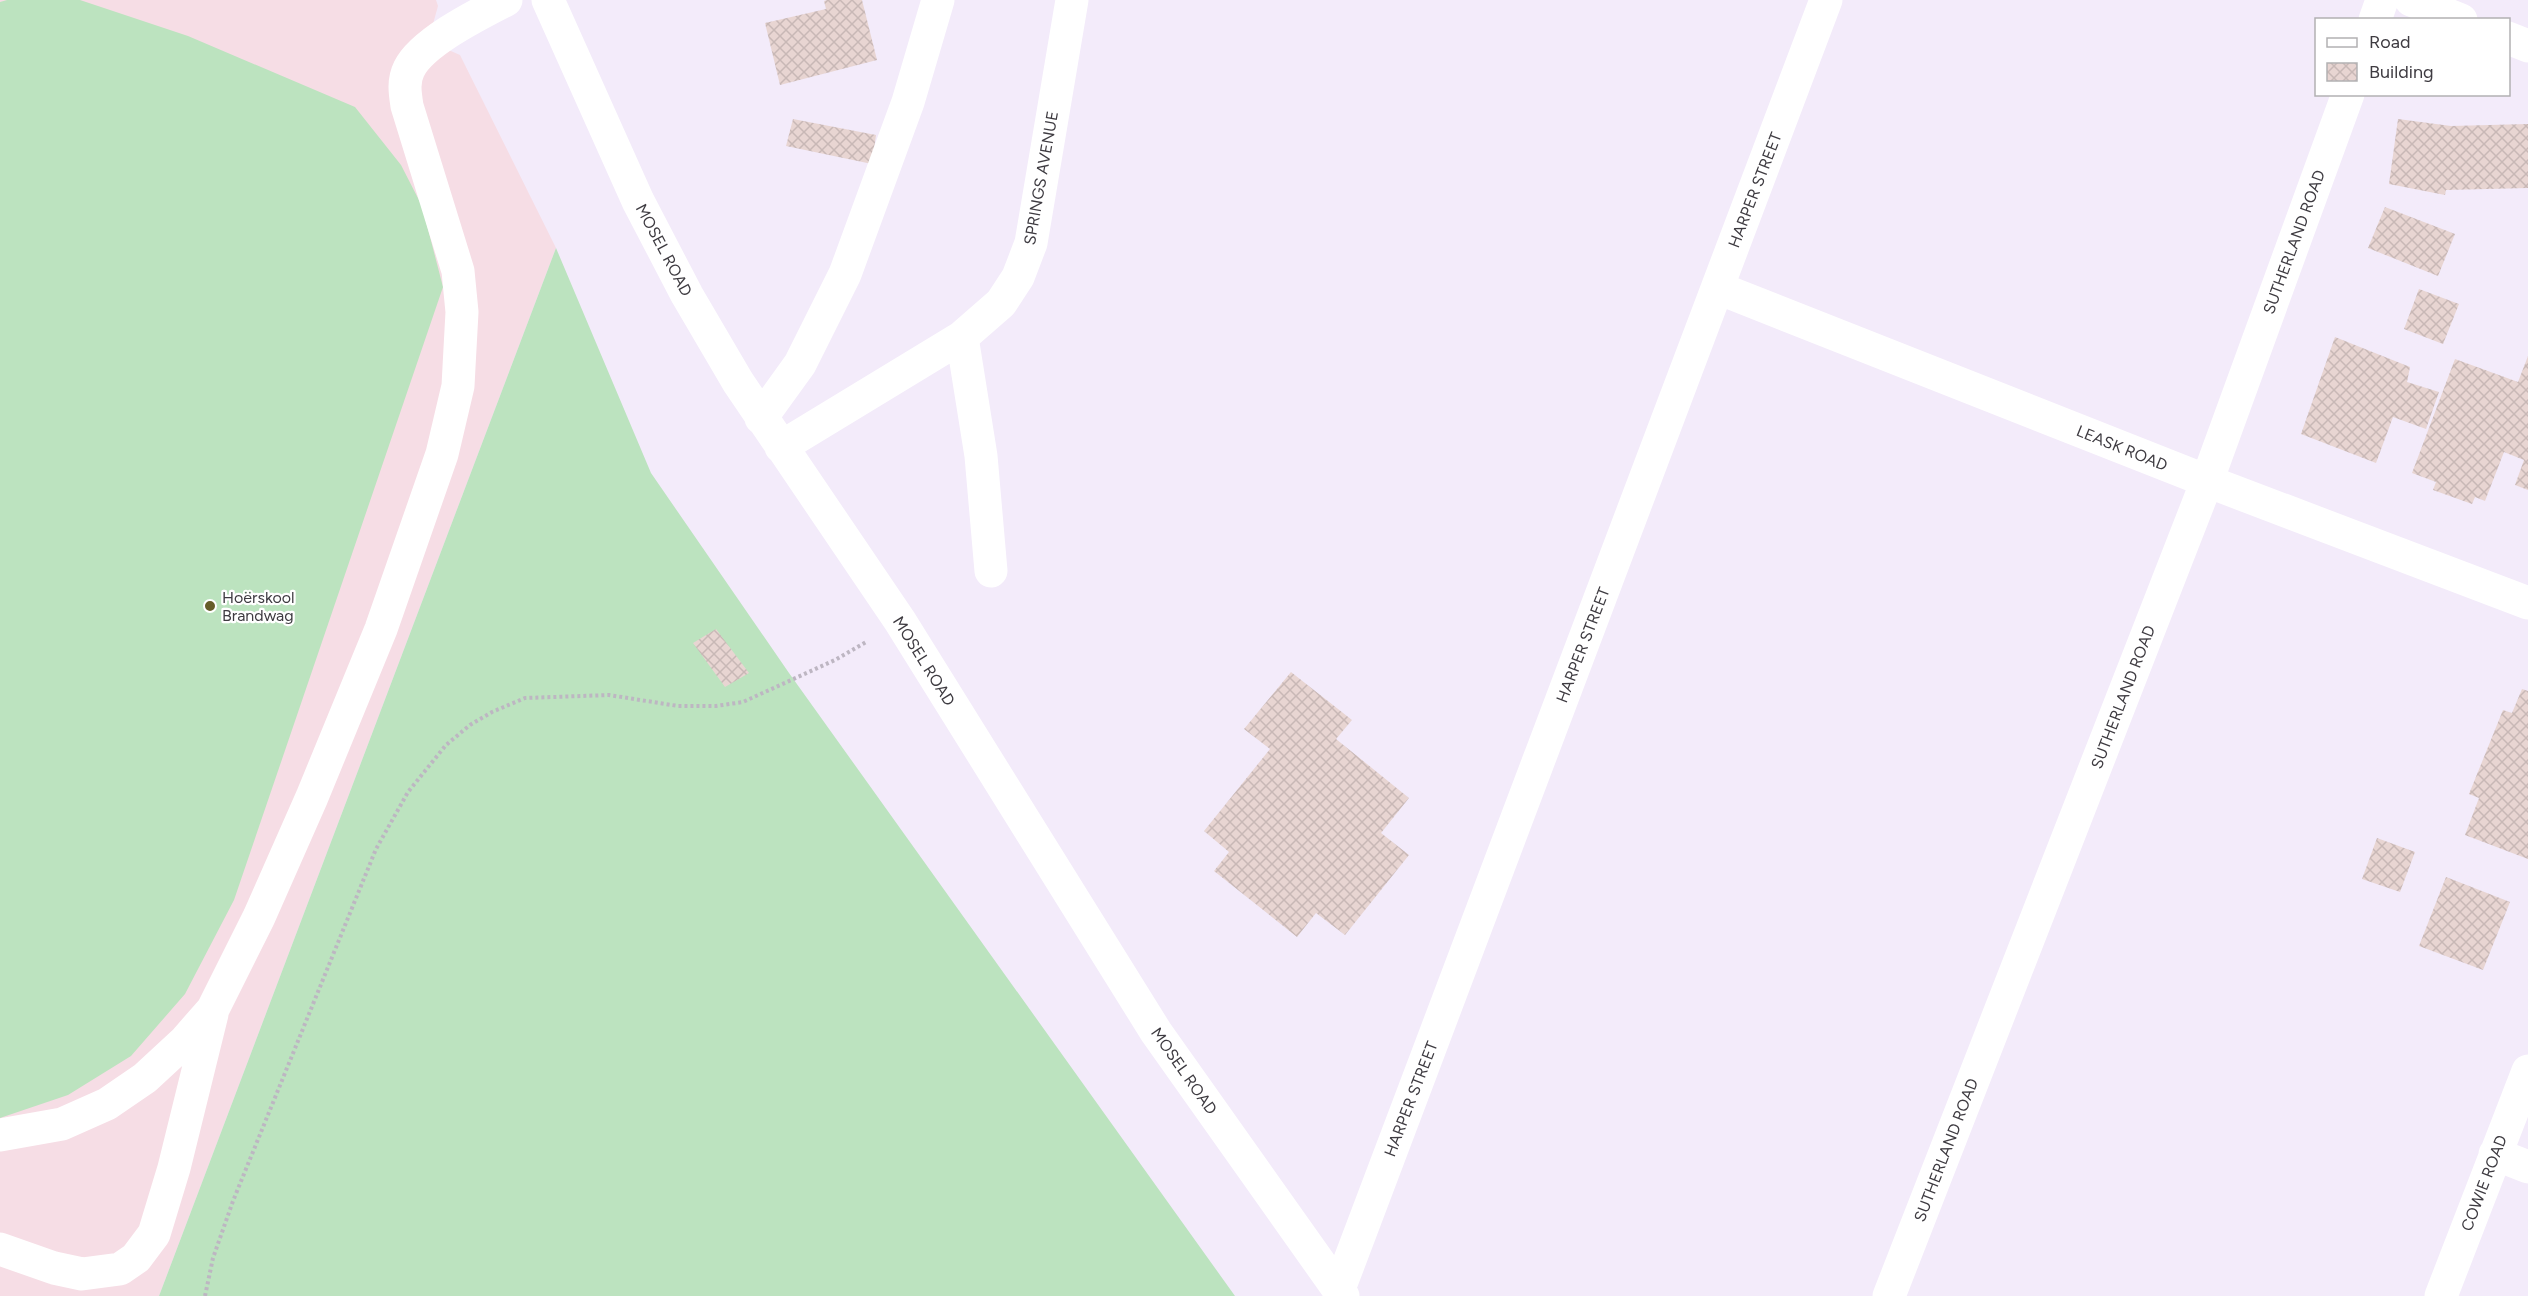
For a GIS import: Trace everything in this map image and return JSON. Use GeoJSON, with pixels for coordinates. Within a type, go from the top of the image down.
{"type":"FeatureCollection","features":[{"type":"Feature","properties":{"kind":"street"},"geometry":{"type":"LineString","coordinates":[[0,1249],[54,1268],[82,1274],[120,1269],[136,1258],[154,1234],[174,1168],[213,1009],[259,917],[312,797],[381,629],[442,454],[458,386],[462,312],[458,271],[406,106],[405,87],[409,70],[421,51],[472,18],[506,0]]}},
{"type":"Feature","properties":{"kind":"street","name":"MOSEL ROAD"},"geometry":{"type":"LineString","coordinates":[[548,0],[638,201],[687,295],[761,418],[900,621],[1156,1032],[1341,1293]]}},
{"type":"Feature","properties":{"kind":"street"},"geometry":{"type":"LineString","coordinates":[[761,418],[800,364],[845,274],[908,102],[938,0]]}},
{"type":"Feature","properties":{"kind":"street","name":"SPRINGS AVENUE"},"geometry":{"type":"LineString","coordinates":[[782,447],[962,338],[1001,303],[1018,277],[1031,243],[1072,0]]}},
{"type":"Feature","properties":{"kind":"street","name":"HARPER STREET"},"geometry":{"type":"LineString","coordinates":[[1341,1293],[1826,0]]}},
{"type":"Feature","properties":{"kind":"street"},"geometry":{"type":"LineString","coordinates":[[2376,18],[2382,0]]}},
{"type":"Feature","properties":{"kind":"street"},"geometry":{"type":"LineString","coordinates":[[2411,0],[2456,18]]}},
{"type":"Feature","properties":{"kind":"street"},"geometry":{"type":"LineString","coordinates":[[2510,39],[2528,46]]}},
{"type":"Feature","properties":{"kind":"street","name":"SUTHERLAND ROAD"},"geometry":{"type":"LineString","coordinates":[[1889,1296],[2207,481],[2347,96]]}},
{"type":"Feature","properties":{"kind":"street","name":"LEASK ROAD"},"geometry":{"type":"LineString","coordinates":[[1718,288],[2207,481],[2528,603]]}},
{"type":"Feature","properties":{"kind":"street"},"geometry":{"type":"LineString","coordinates":[[962,338],[981,456],[991,571]]}},
{"type":"Feature","properties":{"kind":"street"},"geometry":{"type":"LineString","coordinates":[[0,1135],[62,1124],[107,1104],[153,1071],[185,1041],[213,1009]]}},
{"type":"Feature","properties":{"kind":"street","name":"COWIE ROAD"},"geometry":{"type":"LineString","coordinates":[[2441,1296],[2528,1071]]}},
{"type":"Feature","properties":{"kind":"street"},"geometry":{"type":"LineString","coordinates":[[2495,1154],[2528,1167]]}},
{"type":"Feature","properties":{"kind":"path"},"geometry":{"type":"LineString","coordinates":[[205,1296],[213,1258],[233,1201],[376,849],[408,792],[446,745],[470,724],[525,698],[609,695],[678,706],[716,706],[743,702],[835,660],[900,621]]}},
{"type":"Feature","properties":{"kind":"shaded area","name":"Hoërskool Brandwag"},"geometry":{"type":"Polygon","coordinates":[[[0,0],[436,0],[438,6],[433,24],[444,48],[460,55],[556,248],[159,1296],[0,1296],[0,0]]]}},
{"type":"Feature","properties":{"kind":"green space","name":"Hoërskool Brandwag"},"geometry":{"type":"Polygon","coordinates":[[[7,0],[80,0],[188,36],[355,107],[401,165],[422,206],[443,287],[234,900],[185,994],[131,1056],[68,1095],[0,1118],[0,2],[7,0]]]}},
{"type":"Feature","properties":{"kind":"green space"},"geometry":{"type":"Polygon","coordinates":[[[556,248],[651,473],[789,673],[1235,1296],[159,1296],[556,248]]]}},
{"type":"Feature","properties":{"kind":"building"},"geometry":{"type":"Polygon","coordinates":[[[862,0],[877,60],[780,85],[765,23],[826,9],[824,1],[862,0]]]}},
{"type":"Feature","properties":{"kind":"building"},"geometry":{"type":"Polygon","coordinates":[[[793,119],[876,135],[872,164],[786,146],[793,119]]]}},
{"type":"Feature","properties":{"kind":"building"},"geometry":{"type":"Polygon","coordinates":[[[2398,119],[2451,126],[2528,124],[2528,188],[2446,190],[2445,195],[2389,184],[2398,119]]]}},
{"type":"Feature","properties":{"kind":"building"},"geometry":{"type":"Polygon","coordinates":[[[2385,207],[2455,234],[2438,276],[2368,248],[2385,207]]]}},
{"type":"Feature","properties":{"kind":"building"},"geometry":{"type":"Polygon","coordinates":[[[2419,289],[2459,304],[2443,344],[2404,329],[2419,289]]]}},
{"type":"Feature","properties":{"kind":"building"},"geometry":{"type":"Polygon","coordinates":[[[2335,337],[2410,367],[2407,382],[2439,392],[2426,429],[2393,417],[2376,463],[2301,434],[2335,337]]]}},
{"type":"Feature","properties":{"kind":"building"},"geometry":{"type":"Polygon","coordinates":[[[2528,356],[2528,490],[2515,485],[2524,460],[2504,452],[2485,501],[2475,497],[2472,504],[2433,490],[2436,482],[2412,473],[2455,359],[2518,382],[2528,356]]]}},
{"type":"Feature","properties":{"kind":"building"},"geometry":{"type":"Polygon","coordinates":[[[716,629],[749,673],[725,687],[693,643],[716,629]]]}},
{"type":"Feature","properties":{"kind":"building"},"geometry":{"type":"Polygon","coordinates":[[[1291,672],[1352,720],[1336,739],[1409,798],[1381,833],[1409,855],[1345,935],[1316,913],[1297,937],[1214,871],[1229,852],[1204,831],[1270,749],[1244,729],[1291,672]]]}},
{"type":"Feature","properties":{"kind":"building"},"geometry":{"type":"Polygon","coordinates":[[[2522,689],[2528,691],[2528,859],[2465,835],[2479,798],[2469,794],[2503,710],[2512,713],[2522,689]]]}},
{"type":"Feature","properties":{"kind":"building"},"geometry":{"type":"Polygon","coordinates":[[[2377,838],[2415,852],[2400,892],[2362,879],[2377,838]]]}},
{"type":"Feature","properties":{"kind":"building"},"geometry":{"type":"Polygon","coordinates":[[[2446,877],[2510,902],[2483,970],[2419,946],[2446,877]]]}},
{"type":"Feature","properties":{"kind":"place","name":"Hoërskool Brandwag"},"geometry":{"type":"Point","coordinates":[210,606]}}]}
